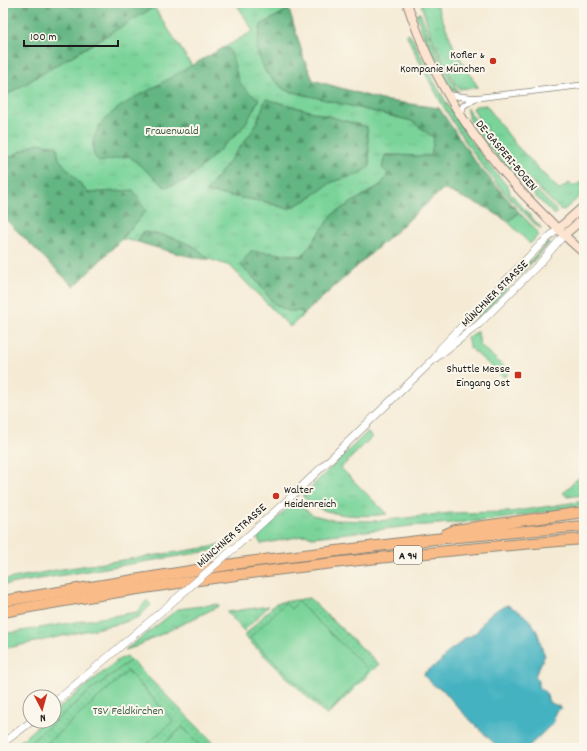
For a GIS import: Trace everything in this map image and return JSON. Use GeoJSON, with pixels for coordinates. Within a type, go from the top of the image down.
{"type":"FeatureCollection","features":[{"type":"Feature","properties":{"kind":"highway"},"geometry":{"type":"LineString","coordinates":[[434,539],[455,530],[584,512]]}},
{"type":"Feature","properties":{"kind":"highway","name":"A 94"},"geometry":{"type":"LineString","coordinates":[[3,601],[240,563],[434,539],[584,526]]}},
{"type":"Feature","properties":{"kind":"highway","name":"A 94"},"geometry":{"type":"LineString","coordinates":[[3,612],[132,591],[318,564],[584,538]]}},
{"type":"Feature","properties":{"kind":"main road","name":"DE-GASPERI-BOGEN"},"geometry":{"type":"LineString","coordinates":[[407,3],[421,43],[447,95],[461,116],[500,169],[561,232],[584,253]]}},
{"type":"Feature","properties":{"kind":"main road"},"geometry":{"type":"LineString","coordinates":[[561,232],[584,206]]}},
{"type":"Feature","properties":{"kind":"main road"},"geometry":{"type":"LineString","coordinates":[[561,232],[584,218]]}},
{"type":"Feature","properties":{"kind":"street"},"geometry":{"type":"LineString","coordinates":[[447,95],[475,98],[584,85]]}},
{"type":"Feature","properties":{"kind":"street"},"geometry":{"type":"LineString","coordinates":[[461,116],[463,106],[475,98]]}},
{"type":"Feature","properties":{"kind":"street","name":"MÜNCHNER STRASSE"},"geometry":{"type":"LineString","coordinates":[[433,360],[440,349],[540,244],[561,232]]}},
{"type":"Feature","properties":{"kind":"street","name":"MÜNCHNER STRASSE"},"geometry":{"type":"LineString","coordinates":[[62,696],[239,544],[313,476],[433,360],[479,324],[540,262],[561,232]]}},
{"type":"Feature","properties":{"kind":"street"},"geometry":{"type":"LineString","coordinates":[[3,743],[22,729]]}},
{"type":"Feature","properties":{"kind":"street"},"geometry":{"type":"LineString","coordinates":[[4,748],[13,737]]}},
{"type":"Feature","properties":{"kind":"green space"},"geometry":{"type":"Polygon","coordinates":[[[3,3],[161,3],[3,97],[3,3]]]}},
{"type":"Feature","properties":{"kind":"green space"},"geometry":{"type":"Polygon","coordinates":[[[236,3],[287,3],[289,9],[261,25],[266,73],[285,90],[412,121],[434,138],[431,156],[385,155],[388,174],[382,184],[333,214],[302,256],[251,251],[240,265],[256,280],[271,300],[280,307],[286,310],[302,311],[303,315],[290,327],[230,266],[209,259],[192,245],[152,233],[143,232],[138,242],[122,239],[146,211],[114,191],[88,193],[59,159],[38,143],[3,160],[3,97],[154,7],[192,66],[253,31],[236,3]],[[266,99],[254,129],[206,192],[266,202],[288,209],[308,199],[332,182],[359,174],[370,166],[367,127],[266,99]]]}},
{"type":"Feature","properties":{"kind":"green space"},"geometry":{"type":"Polygon","coordinates":[[[436,3],[455,50],[478,87],[459,89],[442,59],[432,37],[421,4],[436,3]]]}},
{"type":"Feature","properties":{"kind":"green space"},"geometry":{"type":"Polygon","coordinates":[[[289,9],[304,59],[313,80],[382,100],[439,108],[477,164],[519,212],[508,222],[487,208],[443,189],[303,315],[302,311],[288,311],[273,303],[258,282],[240,265],[251,251],[302,256],[333,214],[382,184],[388,174],[382,168],[385,155],[431,156],[434,138],[412,121],[285,90],[266,73],[256,49],[261,25],[289,9]]]}},
{"type":"Feature","properties":{"kind":"green space"},"geometry":{"type":"Polygon","coordinates":[[[420,13],[438,55],[459,94],[445,79],[433,57],[416,14],[420,13]]]}},
{"type":"Feature","properties":{"kind":"green space"},"geometry":{"type":"Polygon","coordinates":[[[408,33],[414,41],[434,81],[468,137],[509,188],[510,193],[542,229],[534,223],[504,191],[471,149],[442,105],[406,34],[408,33]]]}},
{"type":"Feature","properties":{"kind":"green space","name":"Frauenwald"},"geometry":{"type":"Polygon","coordinates":[[[223,48],[229,49],[238,77],[244,88],[259,99],[248,120],[240,131],[193,175],[186,181],[165,187],[129,156],[99,162],[94,153],[94,138],[98,128],[111,113],[131,100],[223,48]]]}},
{"type":"Feature","properties":{"kind":"green space"},"geometry":{"type":"Polygon","coordinates":[[[266,99],[367,127],[370,166],[359,174],[332,182],[308,199],[288,209],[266,202],[206,192],[254,129],[266,99]]]}},
{"type":"Feature","properties":{"kind":"green space"},"geometry":{"type":"Polygon","coordinates":[[[486,105],[516,145],[559,190],[569,183],[573,186],[584,181],[584,193],[564,210],[559,209],[505,155],[479,120],[473,108],[476,106],[486,105]]]}},
{"type":"Feature","properties":{"kind":"green space"},"geometry":{"type":"Polygon","coordinates":[[[467,108],[498,151],[558,212],[555,215],[519,180],[489,147],[469,118],[467,108]]]}},
{"type":"Feature","properties":{"kind":"green space"},"geometry":{"type":"Polygon","coordinates":[[[38,143],[57,146],[59,159],[88,193],[133,190],[146,211],[122,239],[74,287],[3,217],[3,160],[38,143]]]}},
{"type":"Feature","properties":{"kind":"green space"},"geometry":{"type":"Polygon","coordinates":[[[519,212],[537,231],[538,235],[530,244],[508,222],[519,212]]]}},
{"type":"Feature","properties":{"kind":"green space"},"geometry":{"type":"Polygon","coordinates":[[[143,232],[179,240],[203,253],[209,259],[186,256],[138,242],[143,232]]]}},
{"type":"Feature","properties":{"kind":"green space"},"geometry":{"type":"Polygon","coordinates":[[[548,242],[550,243],[468,330],[465,330],[548,242]]]}},
{"type":"Feature","properties":{"kind":"green space"},"geometry":{"type":"Polygon","coordinates":[[[478,332],[480,345],[509,371],[505,378],[470,348],[467,338],[478,332]]]}},
{"type":"Feature","properties":{"kind":"green space"},"geometry":{"type":"Polygon","coordinates":[[[367,432],[372,437],[341,468],[387,514],[360,516],[333,513],[314,506],[302,496],[367,432]]]}},
{"type":"Feature","properties":{"kind":"green space"},"geometry":{"type":"Polygon","coordinates":[[[584,472],[584,482],[580,486],[584,491],[584,495],[567,497],[563,493],[584,472]]]}},
{"type":"Feature","properties":{"kind":"green space"},"geometry":{"type":"Polygon","coordinates":[[[584,501],[584,506],[493,520],[411,526],[312,537],[307,535],[261,544],[257,537],[294,502],[313,515],[333,520],[379,521],[450,513],[510,512],[584,501]]]}},
{"type":"Feature","properties":{"kind":"green space"},"geometry":{"type":"Polygon","coordinates":[[[222,543],[224,545],[215,550],[3,585],[3,580],[56,570],[211,547],[222,543]]]}},
{"type":"Feature","properties":{"kind":"green space"},"geometry":{"type":"Polygon","coordinates":[[[309,598],[379,664],[327,716],[244,636],[276,603],[309,598]]]}},
{"type":"Feature","properties":{"kind":"green space"},"geometry":{"type":"Polygon","coordinates":[[[147,600],[151,605],[139,617],[122,623],[3,649],[3,634],[137,612],[147,600]]]}},
{"type":"Feature","properties":{"kind":"green space"},"geometry":{"type":"Polygon","coordinates":[[[298,602],[369,670],[328,713],[250,638],[285,603],[291,609],[298,602]]]}},
{"type":"Feature","properties":{"kind":"green space"},"geometry":{"type":"Polygon","coordinates":[[[218,604],[219,606],[135,647],[125,650],[178,609],[218,604]]]}},
{"type":"Feature","properties":{"kind":"green space"},"geometry":{"type":"Polygon","coordinates":[[[269,606],[244,631],[227,612],[269,606]]]}},
{"type":"Feature","properties":{"kind":"green space"},"geometry":{"type":"Polygon","coordinates":[[[127,656],[131,660],[62,717],[62,706],[118,660],[127,656]]]}},
{"type":"Feature","properties":{"kind":"green space","name":"TSV Feldkirchen"},"geometry":{"type":"Polygon","coordinates":[[[131,660],[219,748],[24,748],[46,729],[62,729],[62,715],[90,691],[131,660]]]}},
{"type":"Feature","properties":{"kind":"green space","name":"TSV Feldkirchen"},"geometry":{"type":"Polygon","coordinates":[[[128,671],[173,721],[143,748],[42,748],[128,671]]]}},
{"type":"Feature","properties":{"kind":"green space"},"geometry":{"type":"Polygon","coordinates":[[[183,727],[202,748],[159,748],[183,727]]]}},
{"type":"Feature","properties":{"kind":"green space"},"geometry":{"type":"Polygon","coordinates":[[[34,729],[47,729],[24,748],[13,748],[34,729]]]}},
{"type":"Feature","properties":{"kind":"water"},"geometry":{"type":"Polygon","coordinates":[[[507,605],[526,616],[536,629],[545,655],[535,676],[538,681],[538,686],[546,693],[549,702],[562,708],[555,712],[554,722],[527,748],[499,748],[462,712],[443,690],[436,687],[425,677],[424,673],[439,663],[449,651],[462,642],[465,638],[473,635],[489,615],[507,605]]]}},
{"type":"Feature","properties":{"kind":"place","name":"Kofler & Kompanie München"},"geometry":{"type":"Point","coordinates":[493,61]}},
{"type":"Feature","properties":{"kind":"place","name":"Shuttle Messe Eingang Ost"},"geometry":{"type":"Point","coordinates":[518,375]}},
{"type":"Feature","properties":{"kind":"place","name":"Walter Heidenreich"},"geometry":{"type":"Point","coordinates":[276,496]}}]}
